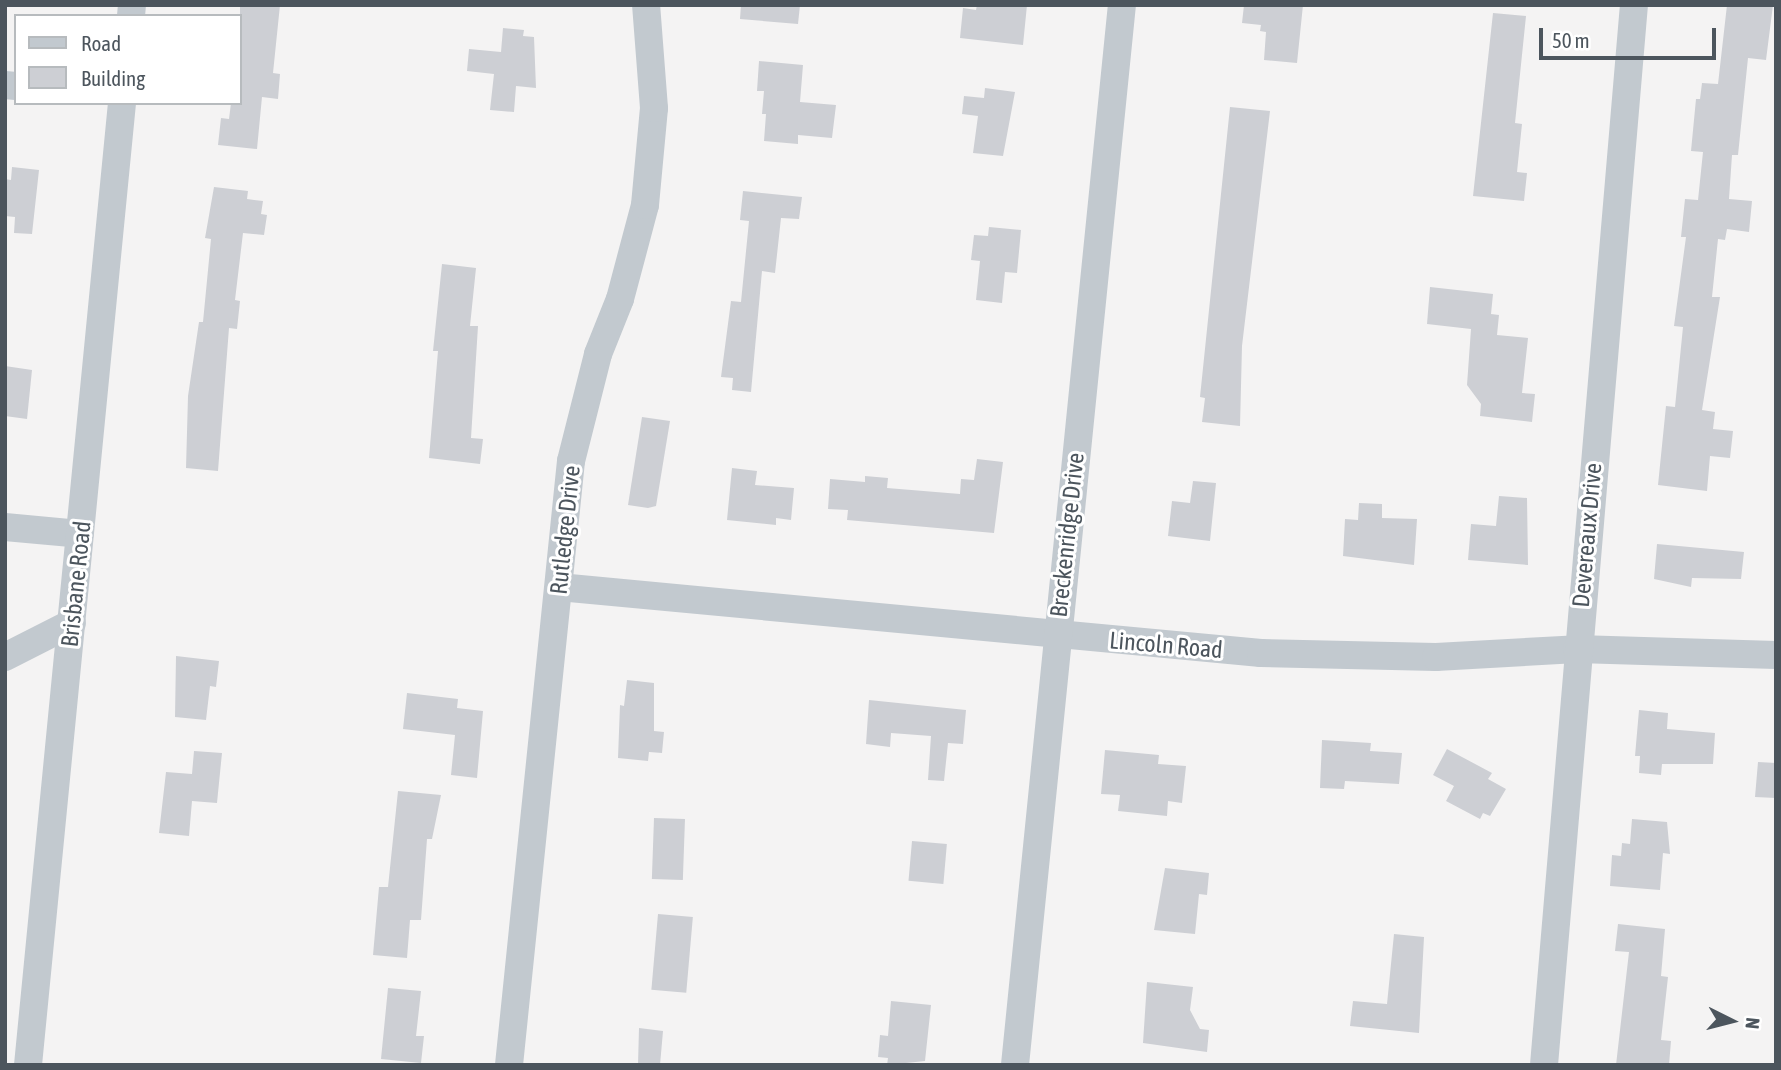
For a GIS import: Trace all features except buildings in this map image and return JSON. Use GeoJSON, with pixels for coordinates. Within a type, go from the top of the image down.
{"type":"FeatureCollection","features":[{"type":"Feature","properties":{"kind":"street","name":"Rutledge Drive"},"geometry":{"type":"LineString","coordinates":[[509,1065],[559,587],[580,418],[598,354],[620,299],[645,205],[654,108],[646,5]]}},
{"type":"Feature","properties":{"kind":"street","name":"Breckenridge Drive"},"geometry":{"type":"LineString","coordinates":[[1015,1065],[1122,5]]}},
{"type":"Feature","properties":{"kind":"street","name":"Devereaux Drive"},"geometry":{"type":"LineString","coordinates":[[1544,1065],[1577,649],[1634,5]]}},
{"type":"Feature","properties":{"kind":"street","name":"Brisbane Road"},"geometry":{"type":"LineString","coordinates":[[29,1065],[122,105]]}},
{"type":"Feature","properties":{"kind":"street"},"geometry":{"type":"LineString","coordinates":[[5,527],[80,534]]}},
{"type":"Feature","properties":{"kind":"street","name":"Lincoln Road"},"geometry":{"type":"LineString","coordinates":[[559,587],[1057,636],[1337,656],[1577,649],[1776,655]]}},
{"type":"Feature","properties":{"kind":"street"},"geometry":{"type":"LineString","coordinates":[[5,657],[72,623]]}}]}
